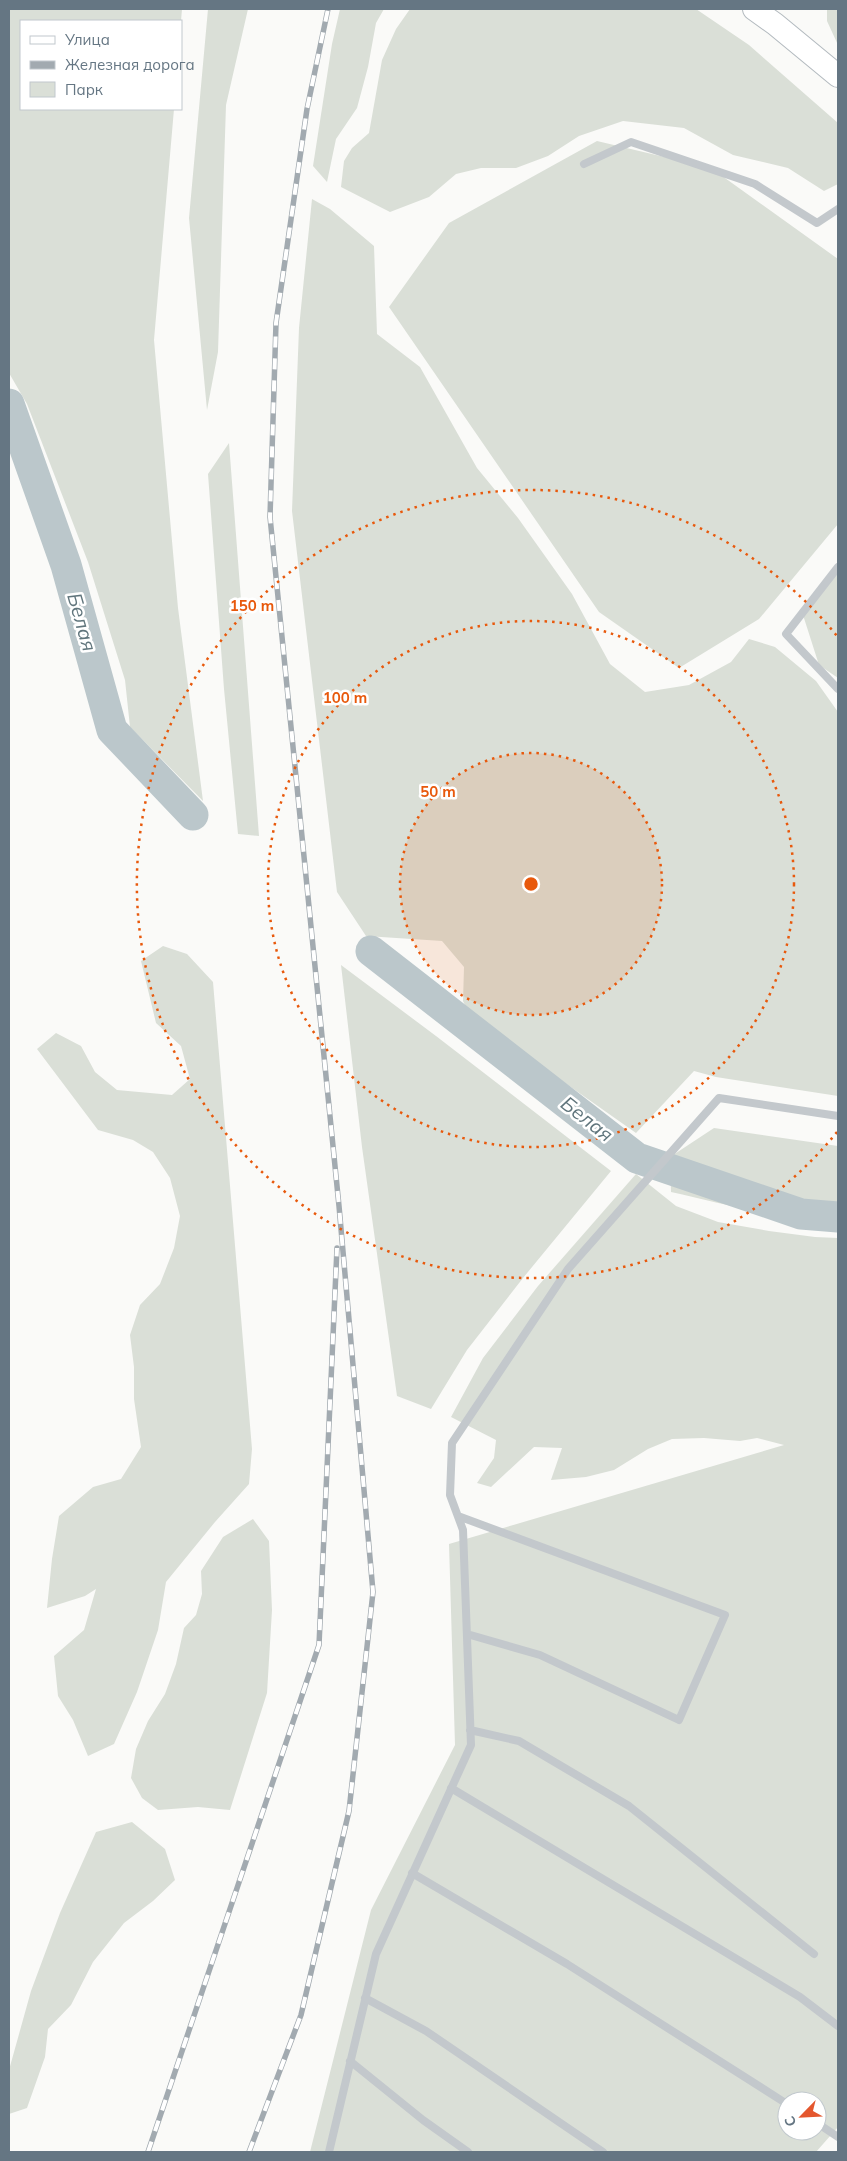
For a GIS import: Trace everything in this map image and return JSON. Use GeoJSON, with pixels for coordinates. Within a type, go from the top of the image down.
{"type":"FeatureCollection","features":[{"type":"Feature","properties":{"kind":"main road"},"geometry":{"type":"LineString","coordinates":[[754,9],[838,76]]}},
{"type":"Feature","properties":{"kind":"lane"},"geometry":{"type":"LineString","coordinates":[[584,164],[632,142],[754,184],[816,222],[838,209]]}},
{"type":"Feature","properties":{"kind":"lane"},"geometry":{"type":"LineString","coordinates":[[838,567],[786,634],[838,689]]}},
{"type":"Feature","properties":{"kind":"lane"},"geometry":{"type":"LineString","coordinates":[[329,2152],[376,1954],[471,1745],[464,1530],[450,1494],[452,1443],[568,1269],[719,1098],[838,1116]]}},
{"type":"Feature","properties":{"kind":"lane"},"geometry":{"type":"LineString","coordinates":[[458,1516],[725,1614],[679,1720],[540,1655],[467,1634]]}},
{"type":"Feature","properties":{"kind":"lane"},"geometry":{"type":"LineString","coordinates":[[470,1730],[519,1741],[629,1806],[814,1954]]}},
{"type":"Feature","properties":{"kind":"lane"},"geometry":{"type":"LineString","coordinates":[[451,1788],[800,1997],[838,2026]]}},
{"type":"Feature","properties":{"kind":"lane"},"geometry":{"type":"LineString","coordinates":[[412,1873],[567,1964],[777,2098]]}},
{"type":"Feature","properties":{"kind":"lane"},"geometry":{"type":"LineString","coordinates":[[365,1998],[426,2032],[603,2152]]}},
{"type":"Feature","properties":{"kind":"lane"},"geometry":{"type":"LineString","coordinates":[[350,2061],[423,2120],[468,2152]]}},
{"type":"Feature","properties":{"kind":"lane"},"geometry":{"type":"LineString","coordinates":[[827,2130],[838,2137]]}},
{"type":"Feature","properties":{"kind":"green space"},"geometry":{"type":"Polygon","coordinates":[[[9,9],[182,9],[181,20],[20,20],[20,110],[174,110],[154,340],[178,608],[203,801],[130,727],[125,680],[88,562],[27,404],[9,373],[9,9]]]}},
{"type":"Feature","properties":{"kind":"green space"},"geometry":{"type":"Polygon","coordinates":[[[208,9],[248,9],[226,105],[218,352],[207,410],[189,218],[208,9]]]}},
{"type":"Feature","properties":{"kind":"green space"},"geometry":{"type":"Polygon","coordinates":[[[340,9],[384,9],[376,23],[368,67],[357,108],[336,139],[327,182],[313,166],[332,44],[340,9]]]}},
{"type":"Feature","properties":{"kind":"green space"},"geometry":{"type":"Polygon","coordinates":[[[410,9],[696,9],[749,45],[838,123],[838,184],[824,191],[788,168],[733,155],[684,128],[623,121],[579,136],[548,156],[516,168],[481,168],[456,174],[429,197],[390,212],[341,187],[344,161],[352,148],[369,133],[382,60],[396,29],[410,9]]]}},
{"type":"Feature","properties":{"kind":"green space"},"geometry":{"type":"Polygon","coordinates":[[[827,9],[838,9],[838,45],[827,21],[827,9]]]}},
{"type":"Feature","properties":{"kind":"green space"},"geometry":{"type":"Polygon","coordinates":[[[597,141],[711,168],[838,259],[838,524],[759,619],[679,668],[599,612],[389,307],[449,223],[597,141]]]}},
{"type":"Feature","properties":{"kind":"green space"},"geometry":{"type":"Polygon","coordinates":[[[312,199],[330,209],[374,246],[377,334],[420,367],[477,468],[518,518],[572,594],[610,664],[645,692],[689,685],[731,662],[749,639],[775,647],[816,681],[838,712],[838,1096],[716,1077],[694,1071],[636,1133],[470,1016],[463,1001],[464,967],[442,941],[366,936],[337,892],[292,511],[299,328],[312,199]]]}},
{"type":"Feature","properties":{"kind":"green space"},"geometry":{"type":"Polygon","coordinates":[[[229,443],[259,836],[238,834],[224,689],[208,474],[229,443]]]}},
{"type":"Feature","properties":{"kind":"green space"},"geometry":{"type":"Polygon","coordinates":[[[838,570],[838,678],[819,665],[803,615],[838,570]]]}},
{"type":"Feature","properties":{"kind":"green space"},"geometry":{"type":"Polygon","coordinates":[[[163,946],[187,954],[213,982],[252,1449],[249,1484],[166,1582],[158,1630],[137,1692],[114,1744],[88,1756],[73,1720],[58,1696],[54,1656],[84,1630],[96,1589],[85,1596],[47,1608],[59,1516],[93,1487],[121,1479],[141,1447],[134,1399],[134,1367],[130,1335],[140,1305],[160,1284],[174,1248],[180,1216],[170,1178],[153,1152],[133,1140],[98,1130],[37,1049],[56,1033],[81,1046],[95,1072],[117,1090],[172,1095],[190,1079],[181,1046],[156,1023],[141,961],[163,946]]]}},
{"type":"Feature","properties":{"kind":"green space"},"geometry":{"type":"Polygon","coordinates":[[[341,965],[611,1171],[467,1350],[431,1409],[397,1396],[362,1147],[341,965]]]}},
{"type":"Feature","properties":{"kind":"green space"},"geometry":{"type":"Polygon","coordinates":[[[714,1128],[838,1146],[838,1217],[817,1218],[775,1214],[671,1192],[670,1157],[714,1128]]]}},
{"type":"Feature","properties":{"kind":"green space"},"geometry":{"type":"Polygon","coordinates":[[[636,1174],[676,1206],[718,1222],[769,1231],[838,1238],[838,2127],[827,2140],[827,2091],[777,2091],[777,2141],[826,2141],[816,2152],[310,2152],[371,1910],[455,1745],[449,1544],[784,1445],[757,1438],[740,1441],[704,1438],[672,1439],[648,1449],[614,1470],[586,1477],[551,1480],[562,1448],[534,1447],[491,1487],[477,1483],[494,1458],[496,1440],[451,1417],[483,1358],[538,1286],[636,1174]]]}},
{"type":"Feature","properties":{"kind":"green space"},"geometry":{"type":"Polygon","coordinates":[[[253,1519],[269,1541],[272,1610],[267,1693],[230,1810],[198,1807],[158,1810],[142,1798],[131,1778],[136,1749],[148,1721],[165,1694],[176,1664],[184,1628],[196,1615],[202,1594],[201,1571],[223,1537],[253,1519]]]}},
{"type":"Feature","properties":{"kind":"green space"},"geometry":{"type":"Polygon","coordinates":[[[132,1822],[165,1849],[175,1880],[153,1901],[124,1923],[93,1962],[71,2005],[48,2029],[45,2057],[27,2108],[9,2114],[9,2070],[31,1991],[60,1913],[96,1832],[132,1822]]]}},
{"type":"Feature","properties":{"kind":"waterway","name":"Белая"},"geometry":{"type":"LineString","coordinates":[[9,404],[66,565],[112,730],[193,815]]}},
{"type":"Feature","properties":{"kind":"waterway","name":"Белая"},"geometry":{"type":"LineString","coordinates":[[371,951],[637,1158],[801,1214],[838,1217]]}},
{"type":"Feature","properties":{"kind":"railway"},"geometry":{"type":"LineString","coordinates":[[249,2152],[301,2015],[349,1811],[373,1592],[339,1206],[270,517],[276,323],[307,109],[328,9]]}},
{"type":"Feature","properties":{"kind":"railway"},"geometry":{"type":"LineString","coordinates":[[148,2152],[319,1645],[337,1248]]}}]}
